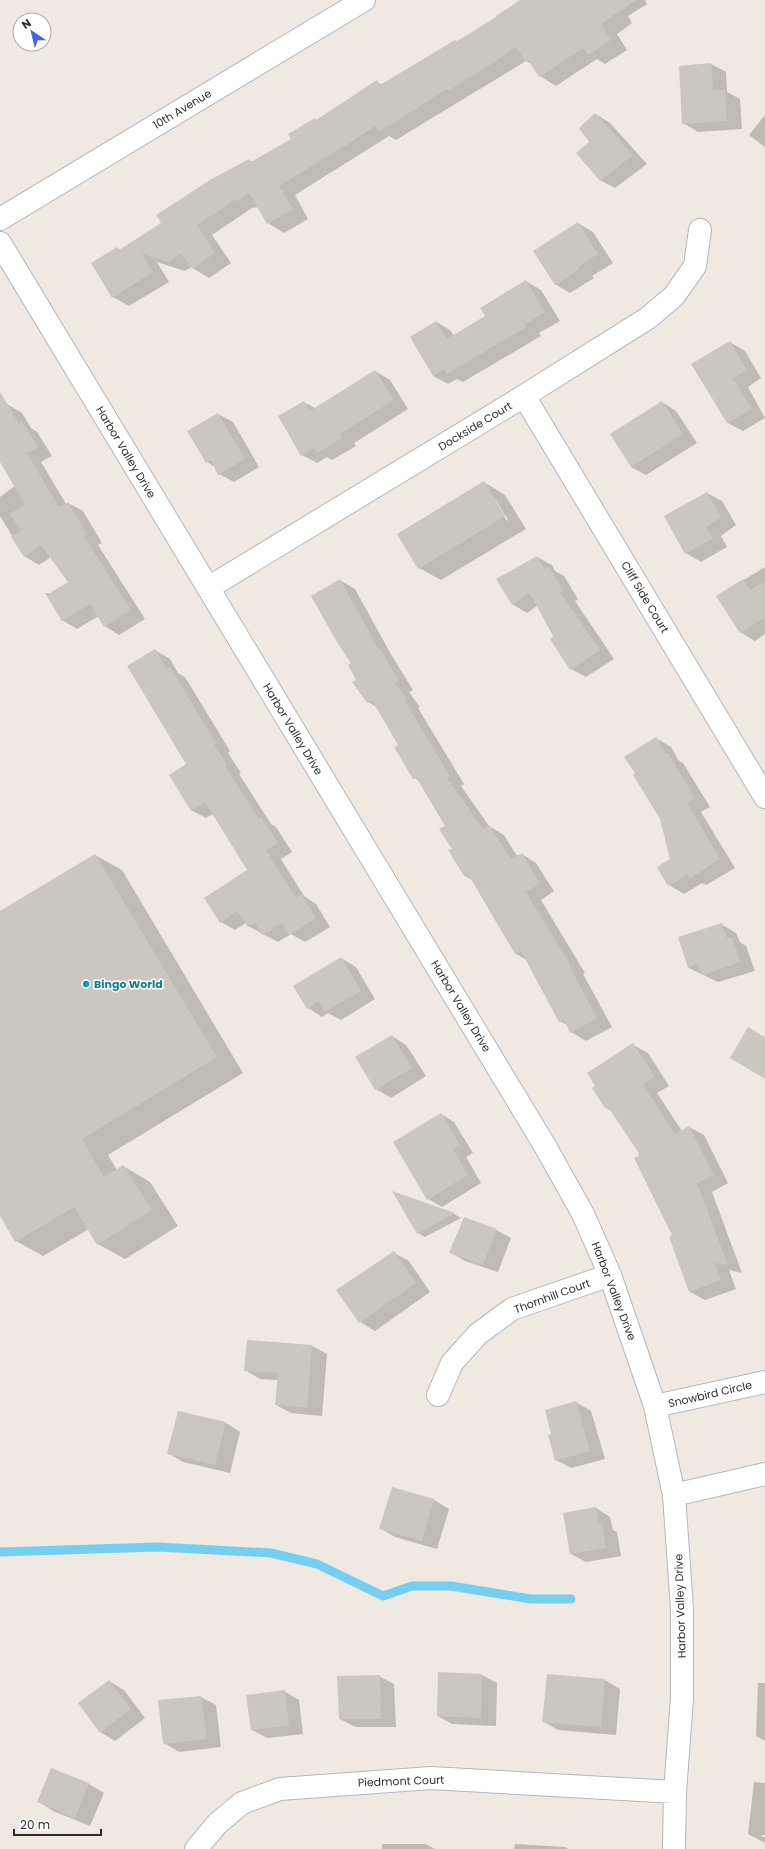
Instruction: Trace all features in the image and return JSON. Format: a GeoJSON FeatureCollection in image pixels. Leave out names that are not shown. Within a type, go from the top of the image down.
{"type":"FeatureCollection","features":[{"type":"Feature","properties":{"kind":"street","name":"10th Avenue"},"geometry":{"type":"LineString","coordinates":[[0,219],[364,0]]}},
{"type":"Feature","properties":{"kind":"street","name":"Dockside Court"},"geometry":{"type":"LineString","coordinates":[[208,588],[524,396],[648,318],[674,296],[695,266],[700,230]]}},
{"type":"Feature","properties":{"kind":"street","name":"Harbor Valley Drive"},"geometry":{"type":"LineString","coordinates":[[0,243],[545,1146],[583,1214],[610,1275],[655,1406],[674,1495],[682,1609],[682,1698],[675,1792],[674,1849]]}},
{"type":"Feature","properties":{"kind":"street","name":"Cliff Side Court"},"geometry":{"type":"LineString","coordinates":[[524,396],[765,797]]}},
{"type":"Feature","properties":{"kind":"street","name":"Thornhill Court"},"geometry":{"type":"LineString","coordinates":[[438,1395],[452,1364],[478,1334],[512,1309],[610,1275]]}},
{"type":"Feature","properties":{"kind":"street","name":"Snowbird Circle"},"geometry":{"type":"LineString","coordinates":[[655,1406],[765,1382]]}},
{"type":"Feature","properties":{"kind":"street"},"geometry":{"type":"LineString","coordinates":[[674,1495],[765,1474]]}},
{"type":"Feature","properties":{"kind":"street","name":"Piedmont Court"},"geometry":{"type":"LineString","coordinates":[[196,1849],[217,1824],[242,1803],[280,1789],[431,1778],[675,1792]]}},
{"type":"Feature","properties":{"kind":"building"},"geometry":{"type":"Polygon","coordinates":[[[520,0],[636,0],[601,24],[611,40],[588,55],[583,48],[539,77],[529,61],[526,62],[516,47],[448,91],[447,89],[379,132],[375,126],[279,186],[293,209],[267,224],[249,193],[237,201],[236,199],[197,225],[215,253],[192,269],[181,253],[169,262],[142,254],[153,272],[112,298],[91,263],[117,247],[119,250],[161,223],[156,215],[210,180],[249,159],[251,162],[291,139],[288,134],[315,118],[316,120],[377,80],[380,85],[455,40],[456,42],[520,0]]]}},
{"type":"Feature","properties":{"kind":"building"},"geometry":{"type":"Polygon","coordinates":[[[711,63],[713,90],[725,90],[727,121],[682,124],[679,66],[711,63]]]}},
{"type":"Feature","properties":{"kind":"building"},"geometry":{"type":"Polygon","coordinates":[[[595,113],[633,155],[600,181],[576,153],[589,142],[579,128],[595,113]]]}},
{"type":"Feature","properties":{"kind":"building"},"geometry":{"type":"Polygon","coordinates":[[[578,222],[598,254],[578,267],[580,269],[555,285],[533,251],[578,222]]]}},
{"type":"Feature","properties":{"kind":"building"},"geometry":{"type":"Polygon","coordinates":[[[526,280],[545,312],[525,324],[526,327],[447,374],[444,369],[433,376],[410,337],[436,321],[447,339],[485,316],[480,308],[526,280]]]}},
{"type":"Feature","properties":{"kind":"building"},"geometry":{"type":"Polygon","coordinates":[[[730,341],[747,370],[733,378],[752,409],[727,423],[691,364],[730,341]]]}},
{"type":"Feature","properties":{"kind":"building"},"geometry":{"type":"Polygon","coordinates":[[[375,370],[394,400],[340,434],[342,438],[317,453],[314,448],[301,456],[278,416],[304,401],[310,411],[375,370]]]}},
{"type":"Feature","properties":{"kind":"building"},"geometry":{"type":"Polygon","coordinates":[[[0,392],[19,424],[22,422],[38,447],[27,453],[59,507],[68,502],[87,534],[84,536],[131,610],[104,627],[90,604],[62,621],[45,593],[50,593],[68,582],[41,545],[24,557],[11,537],[21,531],[10,514],[25,504],[0,462],[0,392]]]}},
{"type":"Feature","properties":{"kind":"building"},"geometry":{"type":"Polygon","coordinates":[[[662,401],[683,434],[631,467],[610,434],[662,401]]]}},
{"type":"Feature","properties":{"kind":"building"},"geometry":{"type":"Polygon","coordinates":[[[218,413],[245,459],[218,475],[211,460],[206,463],[187,431],[218,413]]]}},
{"type":"Feature","properties":{"kind":"building"},"geometry":{"type":"Polygon","coordinates":[[[484,481],[505,516],[418,569],[397,534],[484,481]]]}},
{"type":"Feature","properties":{"kind":"building"},"geometry":{"type":"Polygon","coordinates":[[[707,492],[721,517],[706,527],[713,538],[685,554],[664,516],[707,492]]]}},
{"type":"Feature","properties":{"kind":"building"},"geometry":{"type":"Polygon","coordinates":[[[537,556],[545,569],[549,566],[563,591],[560,592],[600,650],[570,670],[550,639],[554,636],[529,593],[512,605],[496,579],[537,556]]]}},
{"type":"Feature","properties":{"kind":"building"},"geometry":{"type":"Polygon","coordinates":[[[340,579],[378,648],[379,647],[399,681],[395,683],[406,698],[404,699],[450,776],[447,778],[483,829],[489,825],[511,859],[522,853],[540,883],[526,892],[570,964],[569,965],[597,1018],[570,1033],[564,1019],[559,1022],[521,951],[515,954],[468,874],[464,876],[448,850],[452,849],[439,829],[445,826],[416,777],[413,779],[394,747],[398,745],[372,700],[367,703],[352,682],[356,680],[348,665],[351,663],[338,644],[311,596],[340,579]]]}},
{"type":"Feature","properties":{"kind":"building"},"geometry":{"type":"Polygon","coordinates":[[[743,579],[750,590],[765,581],[765,617],[740,633],[716,596],[743,579]]]}},
{"type":"Feature","properties":{"kind":"building"},"geometry":{"type":"Polygon","coordinates":[[[155,649],[167,669],[170,667],[216,743],[214,744],[227,765],[225,766],[259,819],[261,817],[278,843],[266,850],[296,898],[302,894],[316,918],[289,935],[282,923],[262,935],[255,923],[248,927],[237,911],[220,923],[204,898],[247,870],[205,802],[191,811],[169,775],[186,764],[127,666],[155,649]]]}},
{"type":"Feature","properties":{"kind":"building"},"geometry":{"type":"Polygon","coordinates":[[[656,737],[666,754],[668,753],[695,798],[687,803],[720,859],[690,878],[688,874],[668,886],[657,867],[670,859],[660,819],[633,775],[635,773],[624,757],[656,737]]]}},
{"type":"Feature","properties":{"kind":"building","name":"Bingo World"},"geometry":{"type":"Polygon","coordinates":[[[95,854],[217,1057],[82,1139],[104,1177],[123,1165],[152,1210],[97,1245],[74,1207],[15,1242],[0,1216],[0,911],[95,854]]]}},
{"type":"Feature","properties":{"kind":"building"},"geometry":{"type":"Polygon","coordinates":[[[722,923],[727,938],[732,937],[740,962],[703,975],[696,964],[688,968],[678,937],[722,923]]]}},
{"type":"Feature","properties":{"kind":"building"},"geometry":{"type":"Polygon","coordinates":[[[341,957],[361,991],[325,1012],[318,1001],[307,1009],[293,986],[341,957]]]}},
{"type":"Feature","properties":{"kind":"building"},"geometry":{"type":"Polygon","coordinates":[[[748,1027],[765,1037],[765,1079],[730,1058],[748,1027]]]}},
{"type":"Feature","properties":{"kind":"building"},"geometry":{"type":"Polygon","coordinates":[[[392,1035],[412,1068],[375,1090],[355,1057],[392,1035]]]}},
{"type":"Feature","properties":{"kind":"building"},"geometry":{"type":"Polygon","coordinates":[[[633,1043],[655,1077],[643,1084],[675,1134],[689,1126],[714,1175],[697,1183],[728,1265],[715,1263],[721,1280],[689,1292],[669,1237],[672,1235],[634,1158],[639,1156],[639,1153],[608,1107],[605,1108],[592,1088],[595,1086],[587,1073],[633,1043]]]}},
{"type":"Feature","properties":{"kind":"building"},"geometry":{"type":"Polygon","coordinates":[[[441,1113],[460,1145],[453,1149],[468,1175],[427,1200],[393,1142],[441,1113]]]}},
{"type":"Feature","properties":{"kind":"building"},"geometry":{"type":"Polygon","coordinates":[[[392,1191],[455,1213],[417,1234],[392,1191]]]}},
{"type":"Feature","properties":{"kind":"building"},"geometry":{"type":"Polygon","coordinates":[[[464,1217],[497,1229],[483,1265],[449,1253],[464,1217]]]}},
{"type":"Feature","properties":{"kind":"building"},"geometry":{"type":"Polygon","coordinates":[[[394,1251],[416,1283],[359,1323],[336,1290],[394,1251]]]}},
{"type":"Feature","properties":{"kind":"building"},"geometry":{"type":"Polygon","coordinates":[[[247,1340],[312,1345],[307,1408],[275,1405],[278,1373],[244,1371],[247,1340]]]}},
{"type":"Feature","properties":{"kind":"building"},"geometry":{"type":"Polygon","coordinates":[[[576,1401],[590,1451],[555,1461],[548,1435],[551,1434],[545,1410],[576,1401]]]}},
{"type":"Feature","properties":{"kind":"building"},"geometry":{"type":"Polygon","coordinates":[[[178,1411],[226,1422],[215,1465],[167,1454],[178,1411]]]}},
{"type":"Feature","properties":{"kind":"building"},"geometry":{"type":"Polygon","coordinates":[[[392,1487],[434,1499],[422,1541],[379,1529],[392,1487]]]}},
{"type":"Feature","properties":{"kind":"building"},"geometry":{"type":"Polygon","coordinates":[[[596,1507],[599,1524],[602,1522],[606,1548],[570,1554],[563,1513],[596,1507]]]}},
{"type":"Feature","properties":{"kind":"building"},"geometry":{"type":"Polygon","coordinates":[[[438,1672],[482,1674],[481,1718],[437,1716],[438,1672]]]}},
{"type":"Feature","properties":{"kind":"building"},"geometry":{"type":"Polygon","coordinates":[[[547,1674],[605,1679],[601,1727],[542,1722],[547,1674]]]}},
{"type":"Feature","properties":{"kind":"building"},"geometry":{"type":"Polygon","coordinates":[[[380,1675],[381,1719],[339,1719],[337,1676],[380,1675]]]}},
{"type":"Feature","properties":{"kind":"building"},"geometry":{"type":"Polygon","coordinates":[[[109,1680],[131,1709],[100,1733],[78,1703],[109,1680]]]}},
{"type":"Feature","properties":{"kind":"building"},"geometry":{"type":"Polygon","coordinates":[[[285,1690],[289,1726],[251,1730],[246,1695],[285,1690]]]}},
{"type":"Feature","properties":{"kind":"building"},"geometry":{"type":"Polygon","coordinates":[[[201,1696],[207,1739],[163,1744],[158,1700],[201,1696]]]}},
{"type":"Feature","properties":{"kind":"building"},"geometry":{"type":"Polygon","coordinates":[[[51,1768],[89,1783],[75,1818],[37,1802],[51,1768]]]}},
{"type":"Feature","properties":{"kind":"waterway"},"geometry":{"type":"LineString","coordinates":[[0,1552],[158,1547],[271,1553],[317,1564],[383,1596],[412,1586],[451,1586],[531,1599],[571,1599]]}},
{"type":"Feature","properties":{"kind":"place","name":"Bingo World"},"geometry":{"type":"Point","coordinates":[86,984]}}]}
